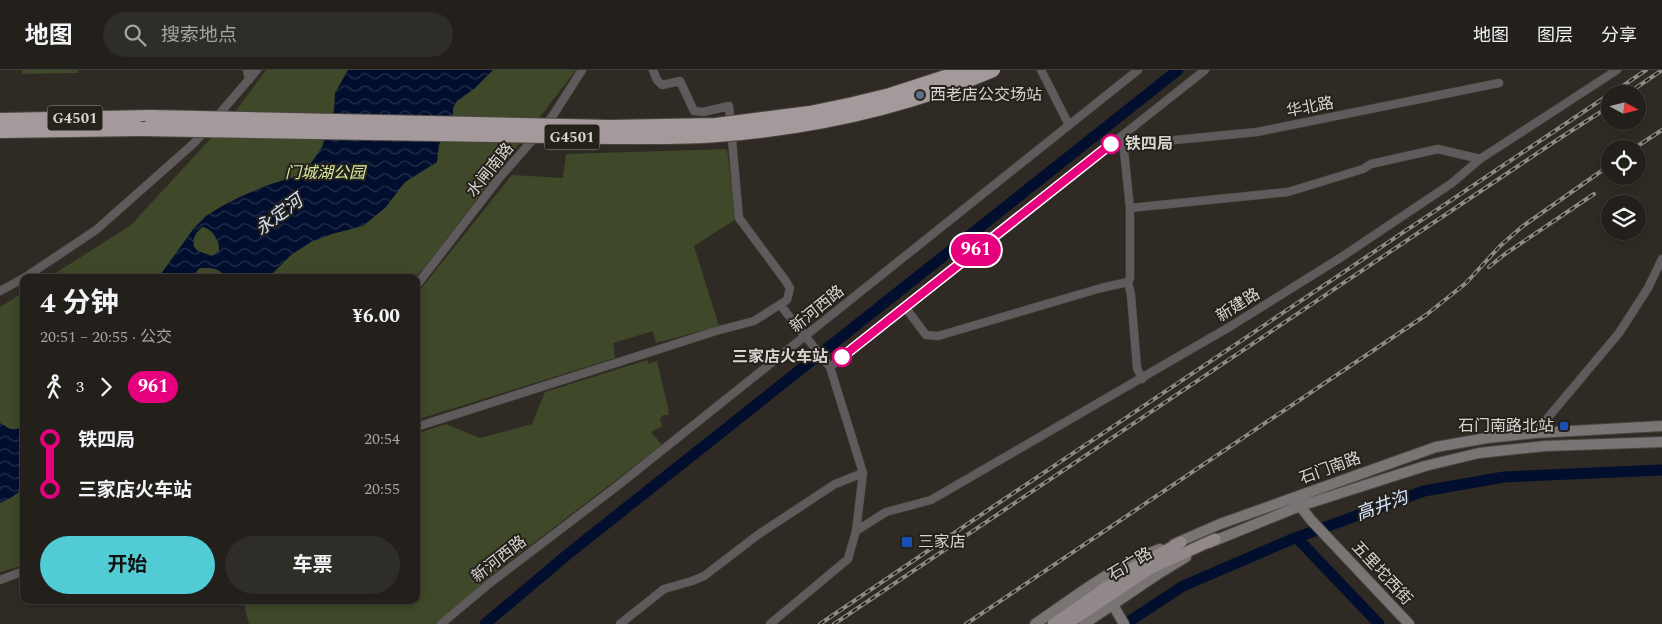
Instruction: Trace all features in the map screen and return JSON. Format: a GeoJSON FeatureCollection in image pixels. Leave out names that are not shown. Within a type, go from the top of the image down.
{"type":"FeatureCollection","features":[{"type":"Feature","properties":{"kind":"highway","name":"G4501"},"geometry":{"type":"LineString","coordinates":[[0,120],[150,117],[610,127],[716,125],[810,113],[853,104],[890,95],[967,70]]}},
{"type":"Feature","properties":{"kind":"highway","name":"G4501"},"geometry":{"type":"LineString","coordinates":[[0,131],[141,129],[610,137],[717,135],[773,129],[855,114],[936,92],[993,70]]}},
{"type":"Feature","properties":{"kind":"main road","name":"石门南路"},"geometry":{"type":"LineString","coordinates":[[1084,624],[1158,574],[1215,540],[1298,501],[1436,447],[1487,438],[1535,433],[1662,426]]}},
{"type":"Feature","properties":{"kind":"main road","name":"石门南路"},"geometry":{"type":"LineString","coordinates":[[1034,624],[1098,580],[1142,556],[1181,542],[1220,524],[1298,501],[1425,466],[1479,454],[1545,446],[1662,442]]}},
{"type":"Feature","properties":{"kind":"main road","name":"五里坨西街"},"geometry":{"type":"LineString","coordinates":[[1298,501],[1311,520],[1409,624]]}},
{"type":"Feature","properties":{"kind":"main road","name":"石广路"},"geometry":{"type":"LineString","coordinates":[[1067,624],[1151,568],[1215,540]]}},
{"type":"Feature","properties":{"kind":"main road","name":"石广路"},"geometry":{"type":"LineString","coordinates":[[1053,624],[1137,566],[1181,542]]}},
{"type":"Feature","properties":{"kind":"main road"},"geometry":{"type":"LineString","coordinates":[[1113,604],[1121,619]]}},
{"type":"Feature","properties":{"kind":"street"},"geometry":{"type":"LineString","coordinates":[[247,70],[249,80]]}},
{"type":"Feature","properties":{"kind":"street"},"geometry":{"type":"LineString","coordinates":[[30,274],[96,230],[142,191],[193,144],[257,70]]}},
{"type":"Feature","properties":{"kind":"street","name":"水闸南路"},"geometry":{"type":"LineString","coordinates":[[420,281],[500,177],[552,117],[582,70]]}},
{"type":"Feature","properties":{"kind":"street"},"geometry":{"type":"LineString","coordinates":[[420,426],[716,331],[754,321],[781,306],[787,300],[790,288],[739,218],[729,106],[703,112],[694,111],[680,81],[662,85],[657,80],[653,70]]}},
{"type":"Feature","properties":{"kind":"street"},"geometry":{"type":"LineString","coordinates":[[1041,70],[1069,125]]}},
{"type":"Feature","properties":{"kind":"street","name":"新河西路"},"geometry":{"type":"LineString","coordinates":[[441,624],[490,583],[616,488],[1138,70]]}},
{"type":"Feature","properties":{"kind":"street"},"geometry":{"type":"LineString","coordinates":[[830,366],[1205,70]]}},
{"type":"Feature","properties":{"kind":"street","name":"新建路"},"geometry":{"type":"LineString","coordinates":[[856,532],[886,512],[931,500],[1231,326],[1340,258],[1452,183],[1480,159],[1615,70]]}},
{"type":"Feature","properties":{"kind":"street","name":"华北路"},"geometry":{"type":"LineString","coordinates":[[1124,145],[1257,132],[1499,83]]}},
{"type":"Feature","properties":{"kind":"street"},"geometry":{"type":"LineString","coordinates":[[1122,136],[1130,208],[1130,278],[1128,282],[1131,295],[1137,368],[1142,379]]}},
{"type":"Feature","properties":{"kind":"street"},"geometry":{"type":"LineString","coordinates":[[1130,208],[1288,192],[1363,169],[1371,164],[1438,149],[1480,159]]}},
{"type":"Feature","properties":{"kind":"street"},"geometry":{"type":"LineString","coordinates":[[1535,433],[1619,333],[1648,288],[1662,259]]}},
{"type":"Feature","properties":{"kind":"street"},"geometry":{"type":"LineString","coordinates":[[0,291],[20,280]]}},
{"type":"Feature","properties":{"kind":"street"},"geometry":{"type":"LineString","coordinates":[[905,307],[926,335],[938,336],[1101,288],[1128,282]]}},
{"type":"Feature","properties":{"kind":"street"},"geometry":{"type":"LineString","coordinates":[[770,624],[848,559],[856,532],[863,473],[830,366],[781,306]]}},
{"type":"Feature","properties":{"kind":"street"},"geometry":{"type":"LineString","coordinates":[[620,624],[664,589],[704,576],[758,534],[835,484],[863,473]]}},
{"type":"Feature","properties":{"kind":"street"},"geometry":{"type":"LineString","coordinates":[[0,580],[20,572]]}},
{"type":"Feature","properties":{"kind":"green space"},"geometry":{"type":"Polygon","coordinates":[[[22,70],[78,70],[78,73],[22,74],[22,70]]]}},
{"type":"Feature","properties":{"kind":"green space","name":"门城湖公园"},"geometry":{"type":"Polygon","coordinates":[[[266,70],[576,70],[418,274],[54,274],[131,225],[235,112],[266,70]]]}},
{"type":"Feature","properties":{"kind":"green space"},"geometry":{"type":"Polygon","coordinates":[[[727,149],[736,219],[694,246],[719,326],[656,343],[653,331],[613,343],[615,358],[420,419],[420,290],[512,175],[563,178],[566,154],[727,149]]]}},
{"type":"Feature","properties":{"kind":"green space"},"geometry":{"type":"Polygon","coordinates":[[[20,294],[20,566],[0,572],[0,307],[20,294]]]}},
{"type":"Feature","properties":{"kind":"green space"},"geometry":{"type":"Polygon","coordinates":[[[647,360],[649,364],[657,361],[669,415],[663,415],[660,419],[662,426],[651,432],[662,445],[497,571],[436,624],[249,624],[244,604],[420,604],[420,433],[446,424],[480,438],[532,424],[545,392],[647,360]]]}},
{"type":"Feature","properties":{"kind":"water","name":"永定河"},"geometry":{"type":"Polygon","coordinates":[[[348,70],[493,70],[475,88],[457,101],[453,108],[453,116],[439,145],[437,162],[405,182],[386,207],[363,226],[311,242],[291,255],[272,274],[222,274],[211,268],[200,268],[194,274],[161,274],[194,228],[206,216],[242,196],[265,186],[297,176],[312,162],[322,147],[334,110],[335,93],[348,70]],[[203,227],[197,233],[194,238],[194,247],[198,251],[212,256],[219,251],[215,236],[210,230],[203,227]]]}},
{"type":"Feature","properties":{"kind":"water"},"geometry":{"type":"Polygon","coordinates":[[[0,423],[10,429],[20,428],[20,491],[0,503],[0,423]]]}},
{"type":"Feature","properties":{"kind":"waterway"},"geometry":{"type":"LineString","coordinates":[[485,624],[568,554],[1178,70]]}},
{"type":"Feature","properties":{"kind":"waterway","name":"高井沟"},"geometry":{"type":"LineString","coordinates":[[1125,624],[1183,586],[1290,540],[1424,491],[1504,477],[1662,470]]}},
{"type":"Feature","properties":{"kind":"waterway"},"geometry":{"type":"LineString","coordinates":[[1297,538],[1379,624]]}},
{"type":"Feature","properties":{"kind":"railway"},"geometry":{"type":"LineString","coordinates":[[1624,85],[1646,70]]}},
{"type":"Feature","properties":{"kind":"railway"},"geometry":{"type":"LineString","coordinates":[[1640,85],[1662,70]]}},
{"type":"Feature","properties":{"kind":"railway"},"geometry":{"type":"LineString","coordinates":[[820,624],[1601,100]]}},
{"type":"Feature","properties":{"kind":"railway"},"geometry":{"type":"LineString","coordinates":[[834,624],[1601,112]]}},
{"type":"Feature","properties":{"kind":"railway"},"geometry":{"type":"LineString","coordinates":[[1646,140],[1662,130]]}},
{"type":"Feature","properties":{"kind":"railway"},"geometry":{"type":"LineString","coordinates":[[966,624],[1426,315],[1466,283],[1500,246],[1523,226],[1601,171]]}},
{"type":"Feature","properties":{"kind":"railway"},"geometry":{"type":"LineString","coordinates":[[1489,267],[1505,254],[1594,194]]}},
{"type":"Feature","properties":{"kind":"bus line","name":"961"},"geometry":{"type":"LineString","coordinates":[[842,357],[1111,144]]}},
{"type":"Feature","properties":{"kind":"place","name":"西老店公交场站"},"geometry":{"type":"Point","coordinates":[920,95]}},
{"type":"Feature","properties":{"kind":"place","name":"铁四局"},"geometry":{"type":"Point","coordinates":[1111,144]}},
{"type":"Feature","properties":{"kind":"place","name":"三家店火车站"},"geometry":{"type":"Point","coordinates":[842,357]}},
{"type":"Feature","properties":{"kind":"place","name":"石门南路北站"},"geometry":{"type":"Point","coordinates":[1564,426]}},
{"type":"Feature","properties":{"kind":"place","name":"三家店"},"geometry":{"type":"Point","coordinates":[907,542]}}]}
